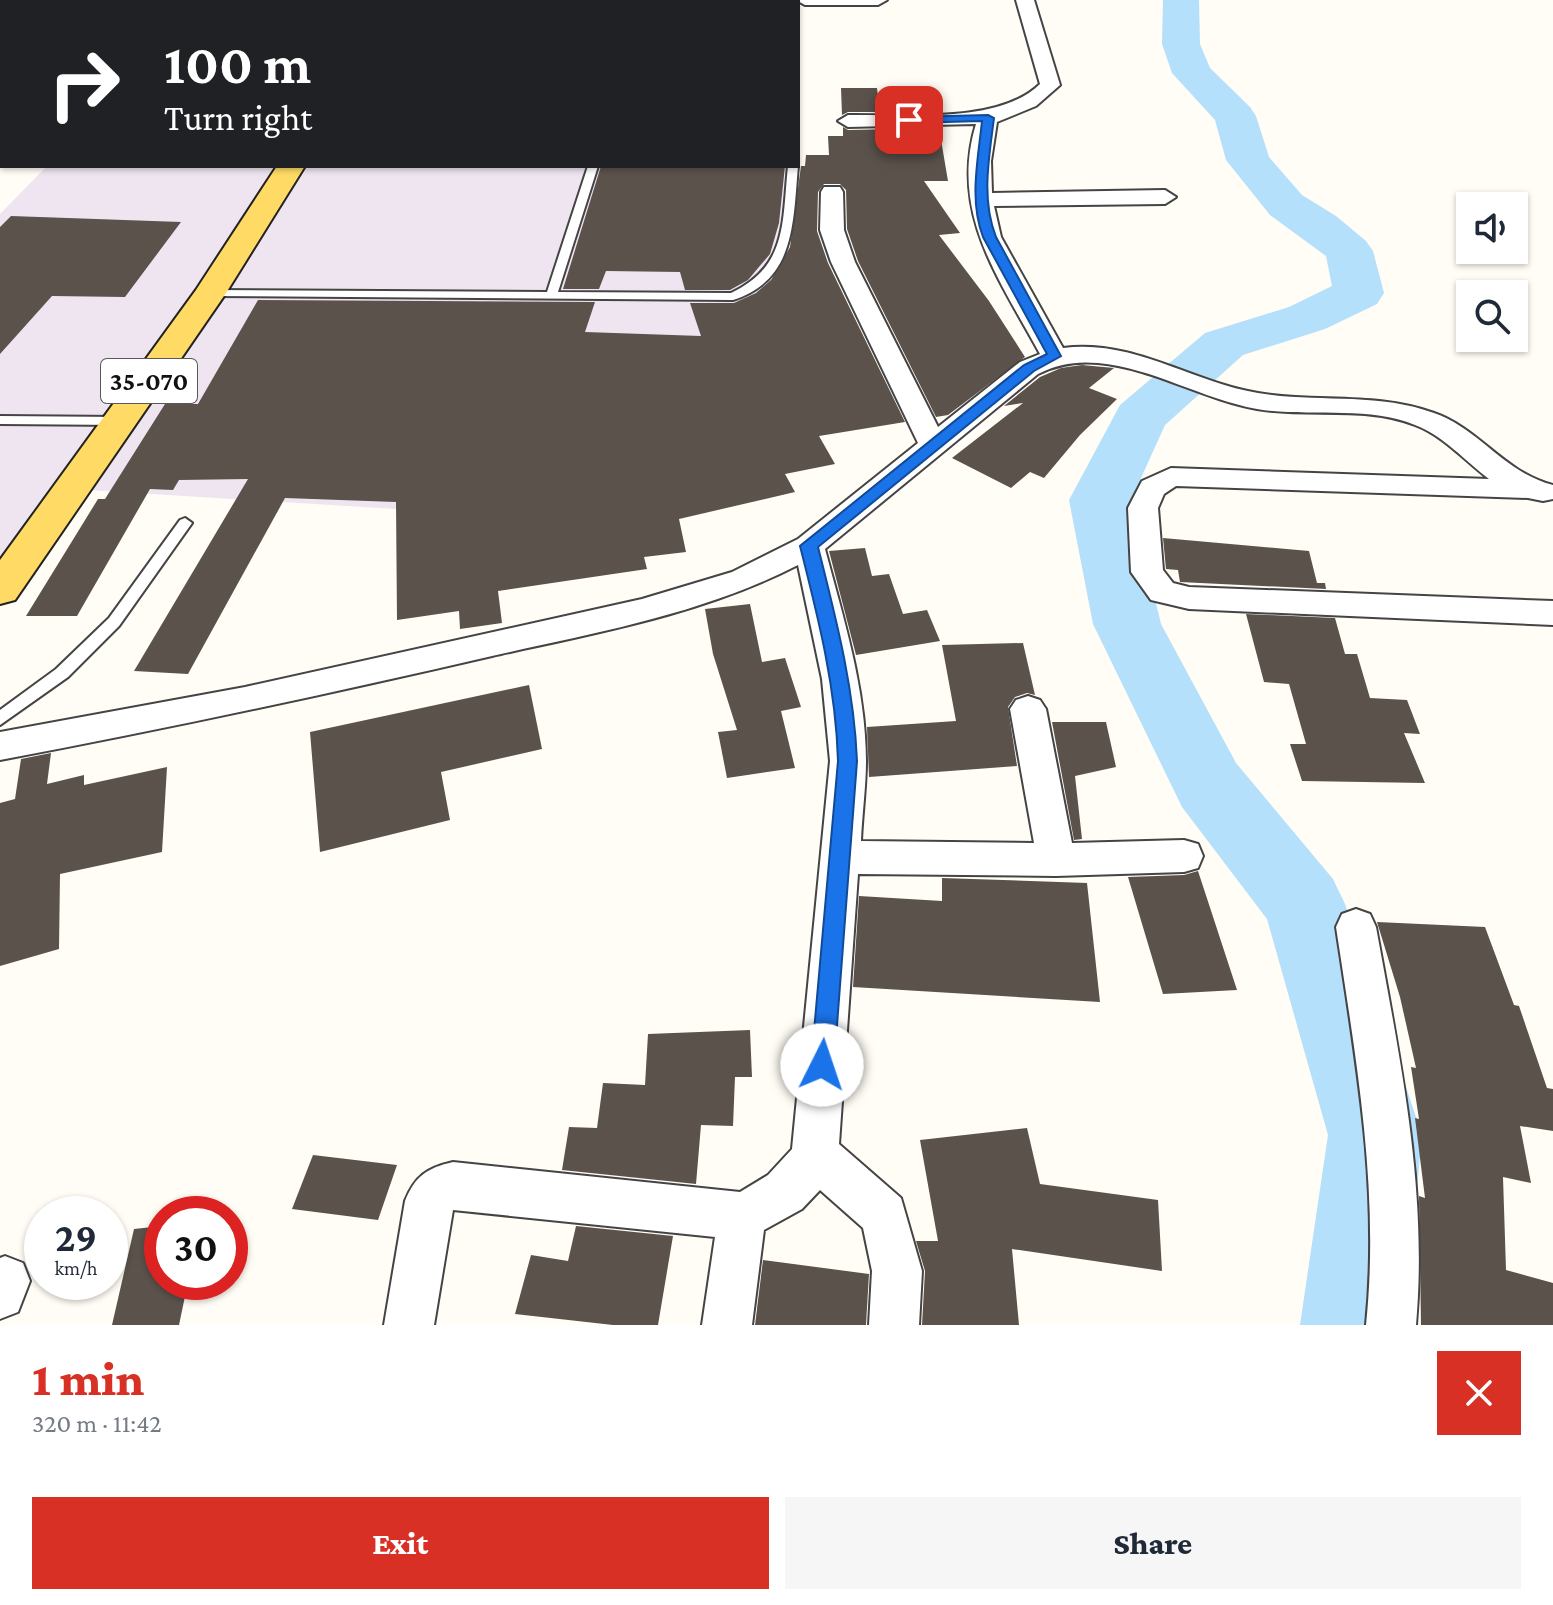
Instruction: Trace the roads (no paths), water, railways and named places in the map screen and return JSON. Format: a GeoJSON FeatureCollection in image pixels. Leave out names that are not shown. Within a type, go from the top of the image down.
{"type":"FeatureCollection","features":[{"type":"Feature","properties":{"kind":"main road","name":"35-070"},"geometry":{"type":"LineString","coordinates":[[0,590],[210,293],[290,168]]}},
{"type":"Feature","properties":{"kind":"street"},"geometry":{"type":"LineString","coordinates":[[805,0],[878,0]]}},
{"type":"Feature","properties":{"kind":"street"},"geometry":{"type":"LineString","coordinates":[[848,121],[988,118],[1038,99],[1050,85],[1025,0]]}},
{"type":"Feature","properties":{"kind":"street"},"geometry":{"type":"LineString","coordinates":[[988,118],[981,190],[982,217],[989,237],[1054,356]]}},
{"type":"Feature","properties":{"kind":"street"},"geometry":{"type":"LineString","coordinates":[[981,190],[1100,179]]}},
{"type":"Feature","properties":{"kind":"street"},"geometry":{"type":"LineString","coordinates":[[981,190],[1165,197]]}},
{"type":"Feature","properties":{"kind":"street"},"geometry":{"type":"LineString","coordinates":[[832,192],[832,230],[843,262],[933,445]]}},
{"type":"Feature","properties":{"kind":"street"},"geometry":{"type":"LineString","coordinates":[[0,746],[245,700],[643,610],[743,580],[809,546],[1029,368],[1054,356],[1103,355],[1133,361],[1254,400],[1381,410],[1426,419],[1542,493]]}},
{"type":"Feature","properties":{"kind":"street"},"geometry":{"type":"LineString","coordinates":[[1542,493],[1171,477],[1152,488],[1143,508],[1147,572],[1162,592],[1189,598],[1553,613]]}},
{"type":"Feature","properties":{"kind":"street"},"geometry":{"type":"LineString","coordinates":[[409,1325],[429,1201],[439,1189],[453,1186],[742,1216],[783,1196],[805,1175],[815,1154],[848,761],[838,664],[809,546]]}},
{"type":"Feature","properties":{"kind":"street"},"geometry":{"type":"LineString","coordinates":[[1028,709],[1056,860]]}},
{"type":"Feature","properties":{"kind":"street"},"geometry":{"type":"LineString","coordinates":[[838,857],[1056,860],[1184,856]]}},
{"type":"Feature","properties":{"kind":"street"},"geometry":{"type":"LineString","coordinates":[[1356,927],[1396,1174],[1395,1300],[1391,1325]]}},
{"type":"Feature","properties":{"kind":"street"},"geometry":{"type":"LineString","coordinates":[[815,1154],[884,1215],[897,1271],[894,1325]]}},
{"type":"Feature","properties":{"kind":"street"},"geometry":{"type":"LineString","coordinates":[[727,1325],[742,1216]]}},
{"type":"Feature","properties":{"kind":"lane"},"geometry":{"type":"LineString","coordinates":[[551,297],[592,168]]}},
{"type":"Feature","properties":{"kind":"lane"},"geometry":{"type":"LineString","coordinates":[[210,293],[733,297],[749,292],[772,274],[782,254],[793,168]]}},
{"type":"Feature","properties":{"kind":"lane"},"geometry":{"type":"LineString","coordinates":[[0,420],[121,421]]}},
{"type":"Feature","properties":{"kind":"lane"},"geometry":{"type":"LineString","coordinates":[[0,719],[62,673],[114,622],[185,523]]}},
{"type":"Feature","properties":{"kind":"waterway"},"geometry":{"type":"LineString","coordinates":[[1181,0],[1181,44],[1192,73],[1235,116],[1248,160],[1286,205],[1319,226],[1349,251],[1359,293],[1307,318],[1224,344],[1140,417],[1100,500],[1127,624],[1209,785],[1304,904],[1375,1135],[1352,1325]]}}]}
